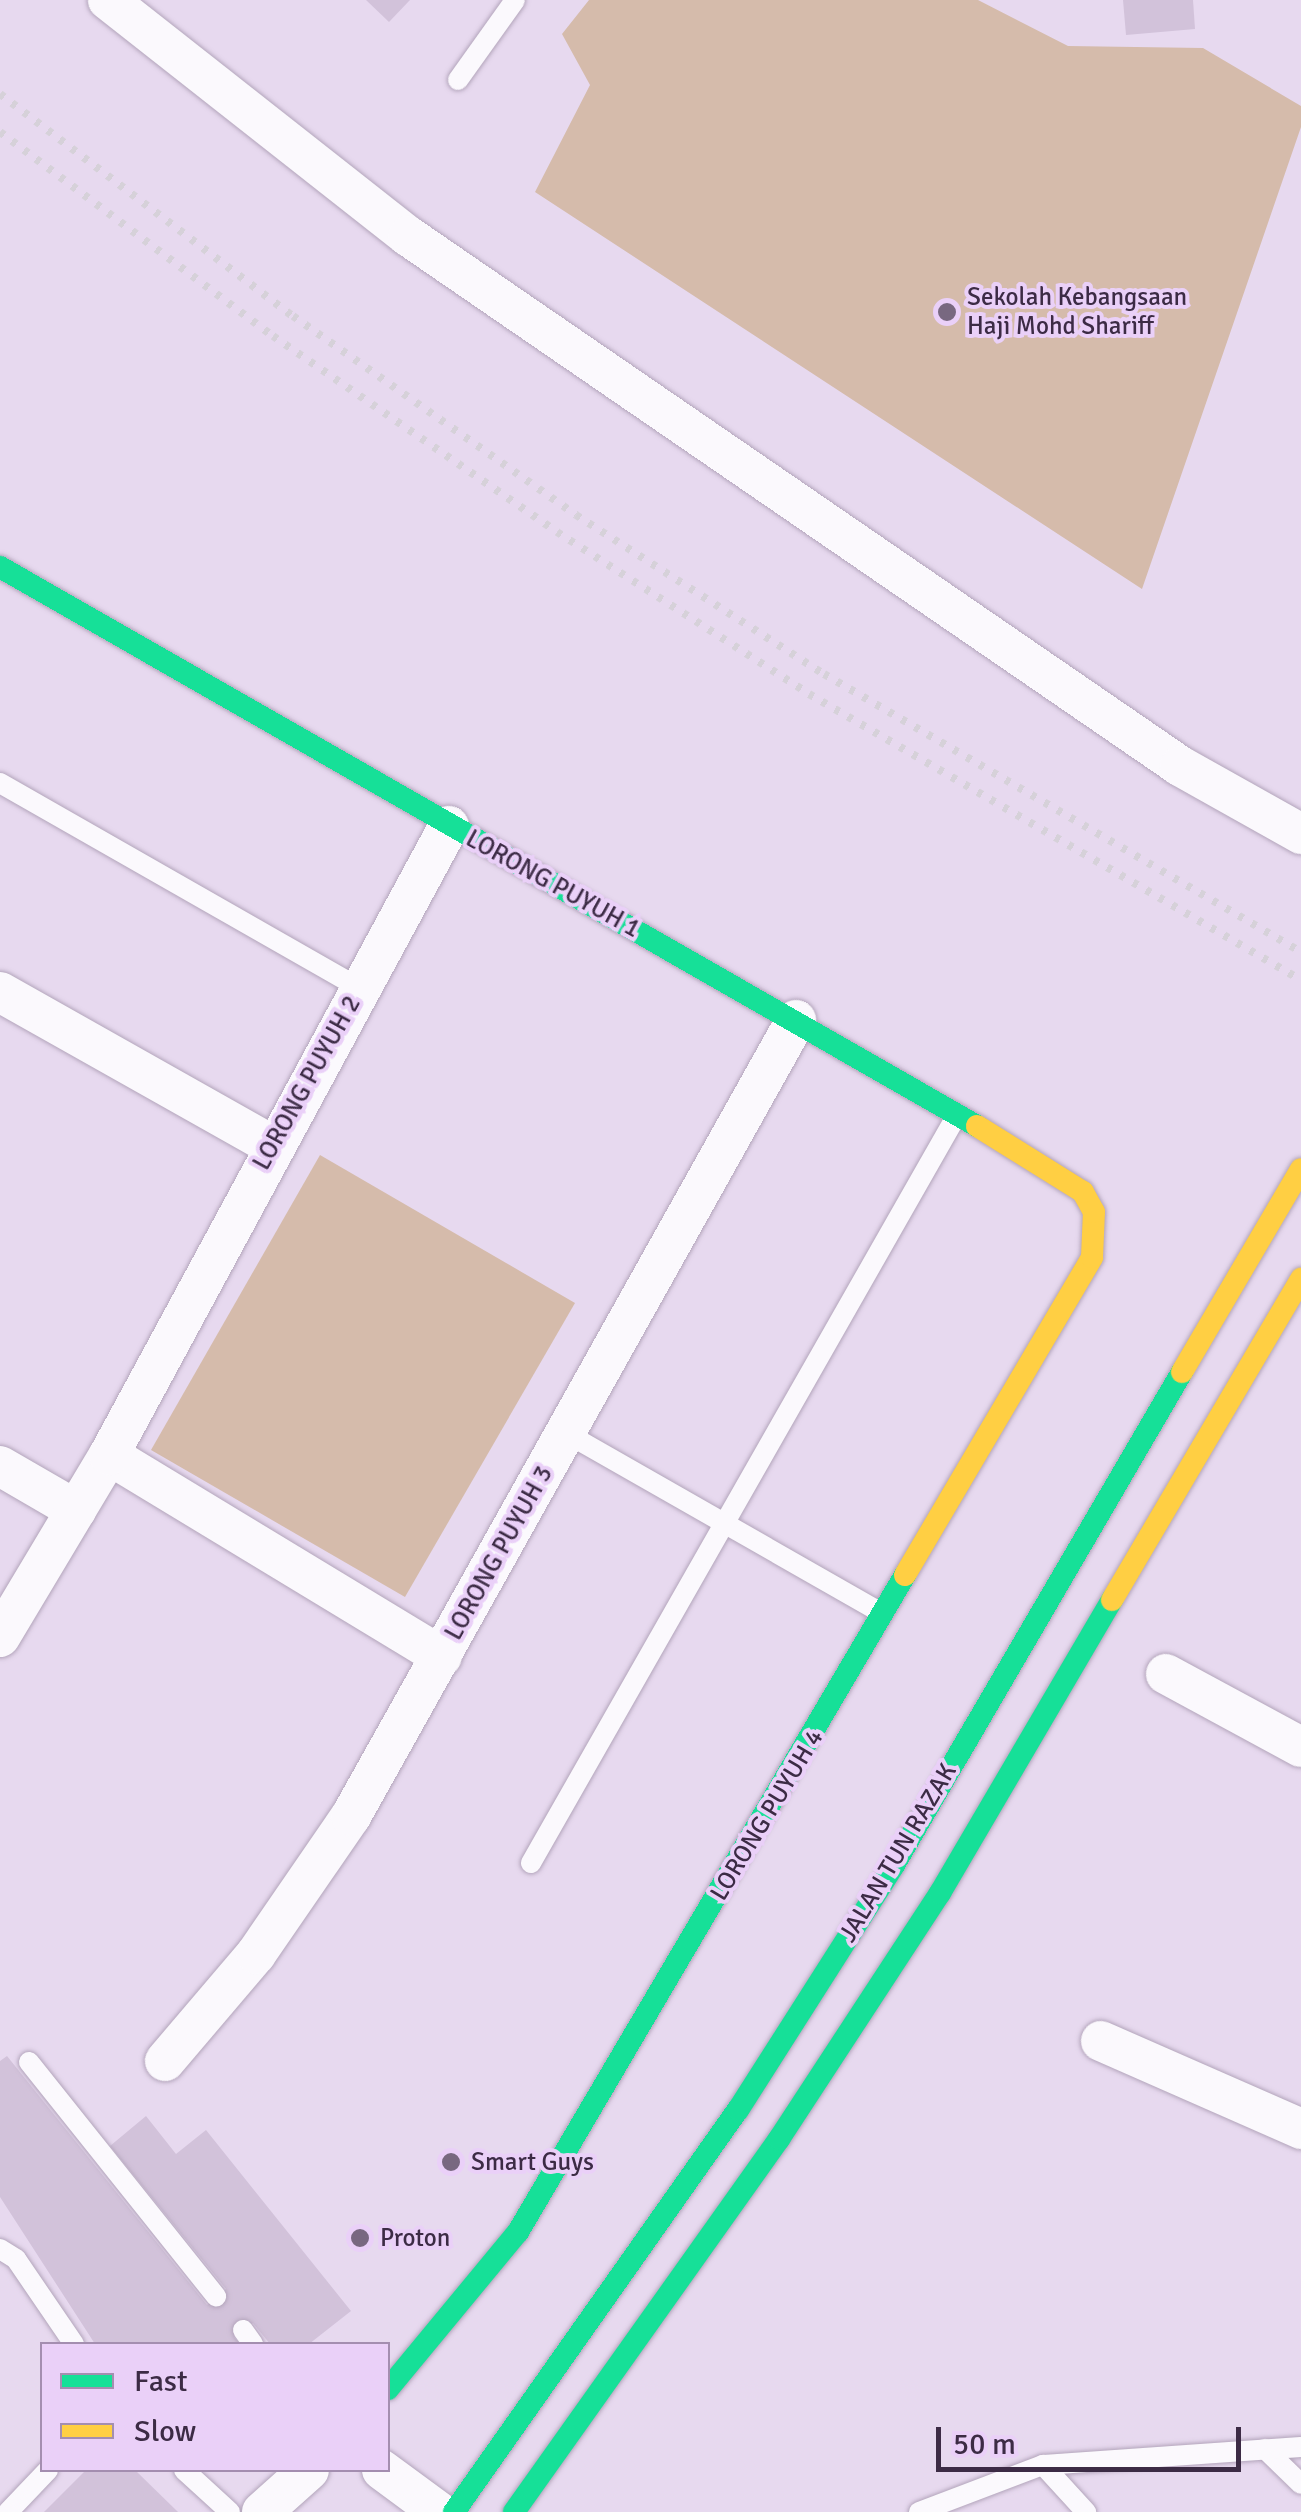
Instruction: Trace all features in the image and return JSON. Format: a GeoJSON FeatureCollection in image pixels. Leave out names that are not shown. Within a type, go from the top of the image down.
{"type":"FeatureCollection","features":[{"type":"Feature","properties":{"kind":"main road","name":"LORONG PUYUH 1"},"geometry":{"type":"LineString","coordinates":[[0,567],[958,1114],[1083,1192],[1094,1212]]}},
{"type":"Feature","properties":{"kind":"main road","name":"JALAN TUN RAZAK"},"geometry":{"type":"LineString","coordinates":[[454,2512],[738,2110],[862,1914],[1301,1169]]}},
{"type":"Feature","properties":{"kind":"main road","name":"LORONG PUYUH 4"},"geometry":{"type":"LineString","coordinates":[[390,2387],[518,2232],[886,1615],[1092,1257],[1094,1212]]}},
{"type":"Feature","properties":{"kind":"main road"},"geometry":{"type":"LineString","coordinates":[[514,2512],[778,2139],[940,1892],[1301,1279]]}},
{"type":"Feature","properties":{"kind":"street"},"geometry":{"type":"LineString","coordinates":[[108,0],[408,236],[1180,766],[1301,834]]}},
{"type":"Feature","properties":{"kind":"street","name":"LORONG PUYUH 2"},"geometry":{"type":"LineString","coordinates":[[0,1637],[108,1455],[272,1145],[449,826]]}},
{"type":"Feature","properties":{"kind":"street"},"geometry":{"type":"LineString","coordinates":[[0,992],[272,1145]]}},
{"type":"Feature","properties":{"kind":"street","name":"LORONG PUYUH 3"},"geometry":{"type":"LineString","coordinates":[[165,2062],[304,1891],[442,1656],[796,1020]]}},
{"type":"Feature","properties":{"kind":"street"},"geometry":{"type":"LineString","coordinates":[[108,1455],[442,1656]]}},
{"type":"Feature","properties":{"kind":"street"},"geometry":{"type":"LineString","coordinates":[[0,1466],[76,1510]]}},
{"type":"Feature","properties":{"kind":"street"},"geometry":{"type":"LineString","coordinates":[[1166,1674],[1301,1747]]}},
{"type":"Feature","properties":{"kind":"street"},"geometry":{"type":"LineString","coordinates":[[1101,2041],[1301,2129]]}},
{"type":"Feature","properties":{"kind":"street"},"geometry":{"type":"LineString","coordinates":[[262,2512],[306,2472]]}},
{"type":"Feature","properties":{"kind":"street"},"geometry":{"type":"LineString","coordinates":[[385,2472],[439,2512]]}},
{"type":"Feature","properties":{"kind":"lane"},"geometry":{"type":"LineString","coordinates":[[458,80],[515,0]]}},
{"type":"Feature","properties":{"kind":"lane"},"geometry":{"type":"LineString","coordinates":[[0,783],[360,988]]}},
{"type":"Feature","properties":{"kind":"lane"},"geometry":{"type":"LineString","coordinates":[[531,1863],[958,1114]]}},
{"type":"Feature","properties":{"kind":"lane"},"geometry":{"type":"LineString","coordinates":[[566,1433],[886,1615]]}},
{"type":"Feature","properties":{"kind":"lane"},"geometry":{"type":"LineString","coordinates":[[30,2062],[216,2296]]}},
{"type":"Feature","properties":{"kind":"lane"},"geometry":{"type":"LineString","coordinates":[[0,2249],[16,2259],[73,2342]]}},
{"type":"Feature","properties":{"kind":"lane"},"geometry":{"type":"LineString","coordinates":[[920,2512],[1043,2465],[1301,2447]]}},
{"type":"Feature","properties":{"kind":"lane"},"geometry":{"type":"LineString","coordinates":[[1266,2449],[1301,2484]]}},
{"type":"Feature","properties":{"kind":"lane"},"geometry":{"type":"LineString","coordinates":[[1043,2465],[1086,2512]]}},
{"type":"Feature","properties":{"kind":"lane"},"geometry":{"type":"LineString","coordinates":[[8,2512],[46,2472]]}},
{"type":"Feature","properties":{"kind":"lane"},"geometry":{"type":"LineString","coordinates":[[186,2472],[230,2512]]}},
{"type":"Feature","properties":{"kind":"shaded area","name":"Sekolah Kebangsaan Haji Mohd Shariff"},"geometry":{"type":"Polygon","coordinates":[[[589,0],[978,0],[1068,46],[1203,48],[1301,106],[1301,127],[1142,589],[535,192],[590,85],[562,34],[589,0]]]}},
{"type":"Feature","properties":{"kind":"shaded area"},"geometry":{"type":"Polygon","coordinates":[[[320,1155],[575,1303],[405,1597],[151,1450],[320,1155]]]}},
{"type":"Feature","properties":{"kind":"building"},"geometry":{"type":"Polygon","coordinates":[[[366,0],[410,0],[389,22],[366,0]]]}},
{"type":"Feature","properties":{"kind":"building"},"geometry":{"type":"Polygon","coordinates":[[[1123,0],[1193,0],[1195,29],[1126,35],[1123,0]]]}},
{"type":"Feature","properties":{"kind":"building"},"geometry":{"type":"Polygon","coordinates":[[[7,2056],[207,2305],[226,2289],[110,2146],[146,2116],[176,2154],[206,2130],[351,2311],[312,2342],[268,2342],[253,2323],[234,2337],[238,2342],[94,2342],[0,2197],[0,2061],[7,2056]]]}},
{"type":"Feature","properties":{"kind":"building"},"geometry":{"type":"Polygon","coordinates":[[[84,2472],[137,2472],[178,2512],[44,2512],[84,2472]]]}},
{"type":"Feature","properties":{"kind":"railway"},"geometry":{"type":"LineString","coordinates":[[0,94],[293,316],[576,515],[824,674],[1301,952]]}},
{"type":"Feature","properties":{"kind":"railway"},"geometry":{"type":"LineString","coordinates":[[0,132],[273,336],[557,532],[809,694],[1301,980]]}},
{"type":"Feature","properties":{"kind":"traffic: fast"},"geometry":{"type":"LineString","coordinates":[[0,567],[977,1126]]}},
{"type":"Feature","properties":{"kind":"traffic: fast"},"geometry":{"type":"LineString","coordinates":[[454,2512],[738,2110],[894,1865],[1182,1372]]}},
{"type":"Feature","properties":{"kind":"traffic: fast"},"geometry":{"type":"LineString","coordinates":[[390,2387],[518,2232],[905,1575]]}},
{"type":"Feature","properties":{"kind":"traffic: fast"},"geometry":{"type":"LineString","coordinates":[[514,2512],[779,2139],[940,1893],[1112,1600]]}},
{"type":"Feature","properties":{"kind":"traffic: slow"},"geometry":{"type":"LineString","coordinates":[[905,1575],[1092,1257],[1094,1212],[1083,1192],[977,1126]]}},
{"type":"Feature","properties":{"kind":"traffic: slow"},"geometry":{"type":"LineString","coordinates":[[1182,1372],[1301,1169]]}},
{"type":"Feature","properties":{"kind":"traffic: slow"},"geometry":{"type":"LineString","coordinates":[[1112,1600],[1301,1279]]}},
{"type":"Feature","properties":{"kind":"place","name":"Sekolah Kebangsaan Haji Mohd Shariff"},"geometry":{"type":"Point","coordinates":[947,312]}},
{"type":"Feature","properties":{"kind":"place","name":"Smart Guys"},"geometry":{"type":"Point","coordinates":[451,2162]}},
{"type":"Feature","properties":{"kind":"place","name":"Proton"},"geometry":{"type":"Point","coordinates":[360,2238]}}]}
